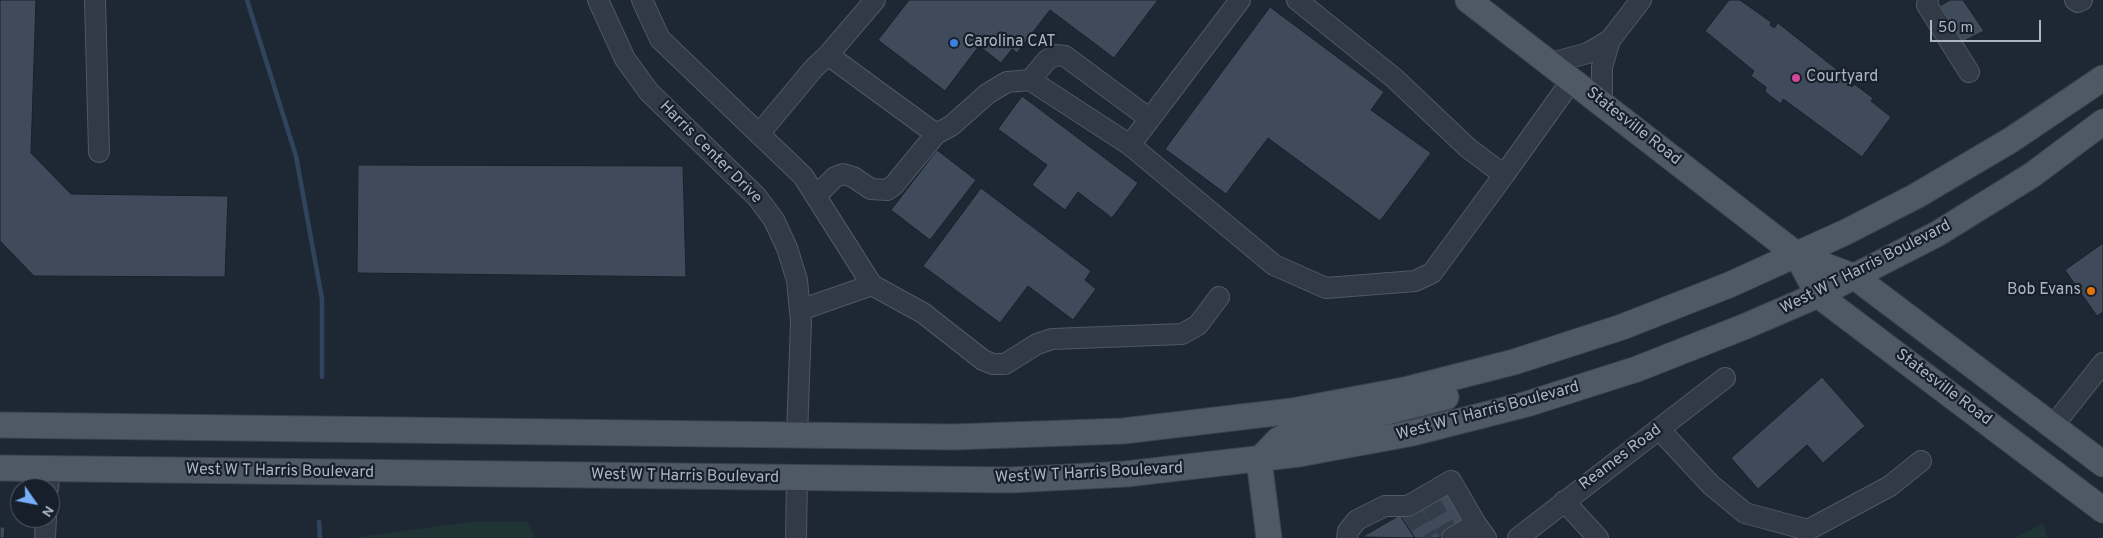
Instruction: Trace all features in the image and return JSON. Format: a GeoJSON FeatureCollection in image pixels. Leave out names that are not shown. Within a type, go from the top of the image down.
{"type":"FeatureCollection","features":[{"type":"Feature","properties":{"kind":"main road","name":"Statesville Road"},"geometry":{"type":"LineString","coordinates":[[1468,0],[1797,255],[1855,277],[2103,464]]}},
{"type":"Feature","properties":{"kind":"main road"},"geometry":{"type":"LineString","coordinates":[[0,425],[953,437],[1123,431],[1237,419],[1329,405],[1460,377],[1569,345],[1676,306],[1797,255],[1870,220],[1962,170],[2103,78]]}},
{"type":"Feature","properties":{"kind":"main road","name":"West W T Harris Boulevard"},"geometry":{"type":"LineString","coordinates":[[60,478],[963,481],[1068,478],[1259,460],[1413,433],[1527,404],[1637,369],[1818,295],[1855,277],[1984,207],[2040,169],[2103,122]]}},
{"type":"Feature","properties":{"kind":"main road","name":"Statesville Road"},"geometry":{"type":"LineString","coordinates":[[1797,255],[1818,295],[2103,510]]}},
{"type":"Feature","properties":{"kind":"main road"},"geometry":{"type":"LineString","coordinates":[[1269,538],[1259,460],[1278,440],[1295,431],[1351,421],[1446,397],[1489,381],[1569,345]]}},
{"type":"Feature","properties":{"kind":"main road","name":"West W T Harris Boulevard"},"geometry":{"type":"LineString","coordinates":[[0,468],[49,478]]}},
{"type":"Feature","properties":{"kind":"street"},"geometry":{"type":"LineString","coordinates":[[96,0],[99,152]]}},
{"type":"Feature","properties":{"kind":"street","name":"Harris Center Drive"},"geometry":{"type":"LineString","coordinates":[[598,0],[625,59],[649,92],[757,197],[774,220],[787,248],[797,280],[800,310],[797,435]]}},
{"type":"Feature","properties":{"kind":"street"},"geometry":{"type":"LineString","coordinates":[[642,0],[660,39],[803,176],[872,285],[923,313],[983,360],[993,364],[1005,364],[1037,344],[1052,339],[1182,334],[1198,325],[1219,297]]}},
{"type":"Feature","properties":{"kind":"street"},"geometry":{"type":"LineString","coordinates":[[758,134],[875,0]]}},
{"type":"Feature","properties":{"kind":"street"},"geometry":{"type":"LineString","coordinates":[[1130,145],[1240,0]]}},
{"type":"Feature","properties":{"kind":"street"},"geometry":{"type":"LineString","coordinates":[[1297,0],[1394,78],[1468,148],[1504,175]]}},
{"type":"Feature","properties":{"kind":"street"},"geometry":{"type":"LineString","coordinates":[[1602,102],[1602,67],[1610,40],[1641,0]]}},
{"type":"Feature","properties":{"kind":"street"},"geometry":{"type":"LineString","coordinates":[[1928,0],[1926,5],[1969,72]]}},
{"type":"Feature","properties":{"kind":"street"},"geometry":{"type":"LineString","coordinates":[[2075,0],[2078,2],[2082,0]]}},
{"type":"Feature","properties":{"kind":"street"},"geometry":{"type":"LineString","coordinates":[[1551,63],[1588,53],[1610,40]]}},
{"type":"Feature","properties":{"kind":"street"},"geometry":{"type":"LineString","coordinates":[[828,55],[936,134]]}},
{"type":"Feature","properties":{"kind":"street"},"geometry":{"type":"LineString","coordinates":[[1030,80],[1047,60],[1056,56],[1065,56],[1150,119]]}},
{"type":"Feature","properties":{"kind":"street"},"geometry":{"type":"LineString","coordinates":[[816,196],[835,177],[843,174],[853,176],[871,189],[887,190],[894,185],[936,134],[951,126],[987,94],[1006,82],[1030,80],[1130,145],[1274,265],[1326,288],[1414,281],[1432,273],[1572,80]]}},
{"type":"Feature","properties":{"kind":"street"},"geometry":{"type":"LineString","coordinates":[[800,310],[872,285]]}},
{"type":"Feature","properties":{"kind":"street"},"geometry":{"type":"LineString","coordinates":[[2053,426],[2103,363]]}},
{"type":"Feature","properties":{"kind":"street","name":"Reames Road"},"geometry":{"type":"LineString","coordinates":[[1518,538],[1725,378]]}},
{"type":"Feature","properties":{"kind":"street"},"geometry":{"type":"LineString","coordinates":[[1659,428],[1711,485],[1745,513],[1808,530],[1890,486],[1921,461]]}},
{"type":"Feature","properties":{"kind":"street"},"geometry":{"type":"LineString","coordinates":[[796,538],[797,479]]}},
{"type":"Feature","properties":{"kind":"street"},"geometry":{"type":"LineString","coordinates":[[1348,538],[1348,531],[1357,520],[1385,506],[1409,507],[1450,481],[1480,531],[1451,536]]}},
{"type":"Feature","properties":{"kind":"street"},"geometry":{"type":"LineString","coordinates":[[1564,501],[1598,538]]}},
{"type":"Feature","properties":{"kind":"green space"},"geometry":{"type":"Polygon","coordinates":[[[470,522],[527,522],[535,538],[353,538],[470,522]]]}},
{"type":"Feature","properties":{"kind":"green space"},"geometry":{"type":"Polygon","coordinates":[[[2043,523],[2047,538],[2015,538],[2043,523]]]}},
{"type":"Feature","properties":{"kind":"building"},"geometry":{"type":"Polygon","coordinates":[[[0,0],[36,0],[31,153],[71,194],[228,196],[225,277],[34,276],[0,241],[0,0]]]}},
{"type":"Feature","properties":{"kind":"building","name":"Carolina CAT"},"geometry":{"type":"Polygon","coordinates":[[[909,0],[1158,0],[1114,58],[1050,10],[1017,53],[1012,49],[1001,63],[979,46],[945,91],[878,40],[909,0]]]}},
{"type":"Feature","properties":{"kind":"building","name":"Courtyard"},"geometry":{"type":"Polygon","coordinates":[[[1729,0],[1740,0],[1771,22],[1770,25],[1774,28],[1778,23],[1840,72],[1836,78],[1842,79],[1852,87],[1854,84],[1873,98],[1871,101],[1891,117],[1862,157],[1786,101],[1783,99],[1781,104],[1765,92],[1766,87],[1751,76],[1754,71],[1705,31],[1729,0]]]}},
{"type":"Feature","properties":{"kind":"building"},"geometry":{"type":"Polygon","coordinates":[[[1950,0],[1963,0],[1984,31],[1962,42],[1940,6],[1950,0]]]}},
{"type":"Feature","properties":{"kind":"building"},"geometry":{"type":"Polygon","coordinates":[[[1270,7],[1384,92],[1371,110],[1431,153],[1380,221],[1268,138],[1226,194],[1165,149],[1270,7]]]}},
{"type":"Feature","properties":{"kind":"building"},"geometry":{"type":"Polygon","coordinates":[[[1022,96],[1138,183],[1112,218],[1078,192],[1065,210],[1032,185],[1047,165],[998,129],[1022,96]]]}},
{"type":"Feature","properties":{"kind":"building"},"geometry":{"type":"Polygon","coordinates":[[[937,150],[976,180],[930,240],[891,210],[937,150]]]}},
{"type":"Feature","properties":{"kind":"building"},"geometry":{"type":"Polygon","coordinates":[[[358,165],[683,166],[686,277],[357,273],[358,165]]]}},
{"type":"Feature","properties":{"kind":"building"},"geometry":{"type":"Polygon","coordinates":[[[981,188],[1091,271],[1085,280],[1096,289],[1073,320],[1028,286],[1000,323],[923,266],[981,188]]]}},
{"type":"Feature","properties":{"kind":"building","name":"Bob Evans"},"geometry":{"type":"Polygon","coordinates":[[[2103,243],[2103,312],[2097,316],[2065,270],[2103,243]]]}},
{"type":"Feature","properties":{"kind":"building"},"geometry":{"type":"Polygon","coordinates":[[[1822,377],[1865,426],[1823,463],[1807,445],[1758,489],[1731,458],[1822,377]]]}},
{"type":"Feature","properties":{"kind":"building"},"geometry":{"type":"Polygon","coordinates":[[[1448,487],[1468,520],[1438,538],[1415,538],[1400,515],[1448,487]]]}},
{"type":"Feature","properties":{"kind":"building"},"geometry":{"type":"Polygon","coordinates":[[[1400,515],[1415,538],[1362,537],[1400,515]]]}},
{"type":"Feature","properties":{"kind":"building"},"geometry":{"type":"Polygon","coordinates":[[[0,527],[5,527],[4,538],[0,538],[0,527]]]}},
{"type":"Feature","properties":{"kind":"waterway"},"geometry":{"type":"LineString","coordinates":[[247,0],[296,156],[322,299],[322,377]]}},
{"type":"Feature","properties":{"kind":"waterway"},"geometry":{"type":"LineString","coordinates":[[319,522],[320,538]]}},
{"type":"Feature","properties":{"kind":"tunnel"},"geometry":{"type":"LineString","coordinates":[[1428,499],[1448,532]]}},
{"type":"Feature","properties":{"kind":"tunnel"},"geometry":{"type":"LineString","coordinates":[[1410,509],[1428,538]]}},
{"type":"Feature","properties":{"kind":"place","name":"Carolina CAT"},"geometry":{"type":"Point","coordinates":[954,43]}},
{"type":"Feature","properties":{"kind":"place","name":"Courtyard"},"geometry":{"type":"Point","coordinates":[1796,78]}},
{"type":"Feature","properties":{"kind":"place","name":"Bob Evans"},"geometry":{"type":"Point","coordinates":[2091,291]}}]}
